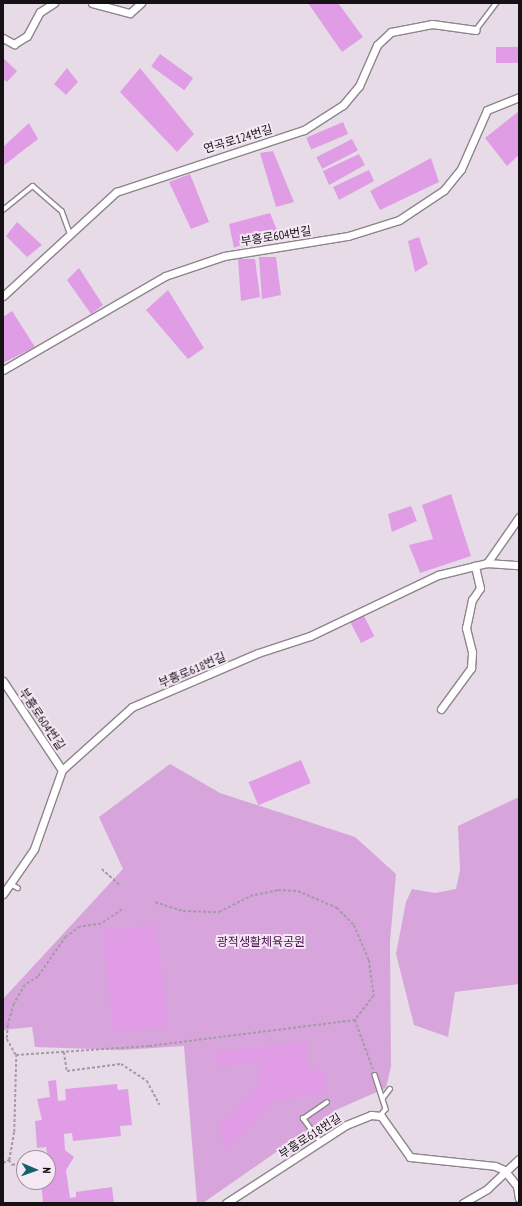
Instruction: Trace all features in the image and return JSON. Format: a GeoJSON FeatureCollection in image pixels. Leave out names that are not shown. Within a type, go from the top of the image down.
{"type":"FeatureCollection","features":[{"type":"Feature","properties":{"kind":"street"},"geometry":{"type":"LineString","coordinates":[[3,38],[14,44],[27,36],[40,12],[54,3]]}},
{"type":"Feature","properties":{"kind":"street"},"geometry":{"type":"LineString","coordinates":[[92,3],[130,13],[141,3]]}},
{"type":"Feature","properties":{"kind":"street","name":"연곡로124번길"},"geometry":{"type":"LineString","coordinates":[[3,296],[116,192],[304,130],[343,105],[359,86],[377,45],[391,32],[432,24],[476,30]]}},
{"type":"Feature","properties":{"kind":"street","name":"부흥로604번길"},"geometry":{"type":"LineString","coordinates":[[3,370],[165,276],[224,256],[348,236],[400,220],[444,190],[461,169],[487,110],[519,97]]}},
{"type":"Feature","properties":{"kind":"street"},"geometry":{"type":"LineString","coordinates":[[487,563],[519,517]]}},
{"type":"Feature","properties":{"kind":"street","name":"부흥로618번길"},"geometry":{"type":"LineString","coordinates":[[3,894],[15,886],[34,849],[62,770],[132,707],[258,653],[310,636],[438,575],[487,563],[519,565]]}},
{"type":"Feature","properties":{"kind":"street"},"geometry":{"type":"LineString","coordinates":[[441,709],[471,668],[472,652],[466,628],[472,600],[480,588],[475,566]]}},
{"type":"Feature","properties":{"kind":"street","name":"부흥로604번길"},"geometry":{"type":"LineString","coordinates":[[3,681],[62,770]]}},
{"type":"Feature","properties":{"kind":"street","name":"부흥로618번길"},"geometry":{"type":"LineString","coordinates":[[226,1203],[346,1125],[371,1115],[381,1116]]}},
{"type":"Feature","properties":{"kind":"street"},"geometry":{"type":"LineString","coordinates":[[381,1116],[410,1157],[450,1159],[504,1170],[517,1186],[519,1198]]}},
{"type":"Feature","properties":{"kind":"street"},"geometry":{"type":"LineString","coordinates":[[463,1203],[487,1189],[504,1170],[519,1159]]}},
{"type":"Feature","properties":{"kind":"lane"},"geometry":{"type":"LineString","coordinates":[[476,30],[496,3]]}},
{"type":"Feature","properties":{"kind":"lane"},"geometry":{"type":"LineString","coordinates":[[3,210],[33,186],[62,211],[70,234]]}},
{"type":"Feature","properties":{"kind":"lane"},"geometry":{"type":"LineString","coordinates":[[375,1075],[386,1109],[381,1116]]}},
{"type":"Feature","properties":{"kind":"lane"},"geometry":{"type":"LineString","coordinates":[[383,1098],[390,1089]]}},
{"type":"Feature","properties":{"kind":"lane"},"geometry":{"type":"LineString","coordinates":[[320,1142],[303,1119],[327,1102]]}},
{"type":"Feature","properties":{"kind":"path"},"geometry":{"type":"LineString","coordinates":[[102,869],[121,886]]}},
{"type":"Feature","properties":{"kind":"path"},"geometry":{"type":"LineString","coordinates":[[16,1055],[64,1052],[355,1020],[373,998],[372,974],[366,948],[358,932],[337,908],[298,891],[250,896],[219,912],[183,911],[155,902]]}},
{"type":"Feature","properties":{"kind":"path"},"geometry":{"type":"LineString","coordinates":[[16,1165],[12,1166],[9,1160],[14,1132],[16,1055],[7,1040],[8,1025],[14,1004],[25,985],[42,972],[66,937],[80,927],[101,924],[122,910]]}},
{"type":"Feature","properties":{"kind":"path"},"geometry":{"type":"LineString","coordinates":[[355,1020],[375,1075]]}},
{"type":"Feature","properties":{"kind":"path"},"geometry":{"type":"LineString","coordinates":[[64,1052],[67,1071],[120,1064],[147,1081],[160,1105]]}},
{"type":"Feature","properties":{"kind":"path"},"geometry":{"type":"LineString","coordinates":[[3,1163],[9,1160]]}},
{"type":"Feature","properties":{"kind":"green space","name":"광적생활체육공원"},"geometry":{"type":"Polygon","coordinates":[[[170,764],[220,793],[355,837],[396,874],[390,941],[391,1066],[386,1088],[338,1109],[203,1203],[197,1203],[184,1046],[122,1050],[35,1047],[32,1027],[3,1030],[3,999],[123,869],[99,817],[170,764]]]}},
{"type":"Feature","properties":{"kind":"green space"},"geometry":{"type":"Polygon","coordinates":[[[519,797],[519,984],[455,992],[448,1037],[414,1025],[396,954],[406,902],[412,889],[435,893],[456,889],[460,870],[458,826],[519,797]]]}},
{"type":"Feature","properties":{"kind":"building"},"geometry":{"type":"Polygon","coordinates":[[[308,3],[338,3],[363,37],[342,52],[308,3]]]}},
{"type":"Feature","properties":{"kind":"building"},"geometry":{"type":"Polygon","coordinates":[[[496,47],[519,47],[519,63],[496,63],[496,47]]]}},
{"type":"Feature","properties":{"kind":"building"},"geometry":{"type":"Polygon","coordinates":[[[160,54],[193,78],[184,90],[151,66],[160,54]]]}},
{"type":"Feature","properties":{"kind":"building"},"geometry":{"type":"Polygon","coordinates":[[[3,58],[17,71],[7,82],[3,79],[3,58]]]}},
{"type":"Feature","properties":{"kind":"building"},"geometry":{"type":"Polygon","coordinates":[[[67,68],[78,82],[66,95],[54,84],[67,68]]]}},
{"type":"Feature","properties":{"kind":"building"},"geometry":{"type":"Polygon","coordinates":[[[140,68],[194,134],[177,152],[120,92],[140,68]]]}},
{"type":"Feature","properties":{"kind":"building"},"geometry":{"type":"Polygon","coordinates":[[[519,111],[519,155],[507,166],[485,138],[519,111]]]}},
{"type":"Feature","properties":{"kind":"building"},"geometry":{"type":"Polygon","coordinates":[[[343,122],[348,134],[311,150],[306,138],[343,122]]]}},
{"type":"Feature","properties":{"kind":"building"},"geometry":{"type":"Polygon","coordinates":[[[29,123],[38,139],[3,166],[3,147],[29,123]]]}},
{"type":"Feature","properties":{"kind":"building"},"geometry":{"type":"Polygon","coordinates":[[[352,139],[358,151],[322,169],[316,157],[352,139]]]}},
{"type":"Feature","properties":{"kind":"building"},"geometry":{"type":"Polygon","coordinates":[[[273,151],[294,202],[276,207],[260,153],[273,151]]]}},
{"type":"Feature","properties":{"kind":"building"},"geometry":{"type":"Polygon","coordinates":[[[359,154],[365,165],[329,185],[323,171],[359,154]]]}},
{"type":"Feature","properties":{"kind":"building"},"geometry":{"type":"Polygon","coordinates":[[[431,158],[439,182],[380,210],[370,191],[431,158]]]}},
{"type":"Feature","properties":{"kind":"building"},"geometry":{"type":"Polygon","coordinates":[[[369,170],[374,181],[339,200],[333,187],[369,170]]]}},
{"type":"Feature","properties":{"kind":"building"},"geometry":{"type":"Polygon","coordinates":[[[190,174],[209,222],[191,229],[169,182],[190,174]]]}},
{"type":"Feature","properties":{"kind":"building"},"geometry":{"type":"Polygon","coordinates":[[[270,213],[277,230],[234,248],[229,224],[270,213]]]}},
{"type":"Feature","properties":{"kind":"building"},"geometry":{"type":"Polygon","coordinates":[[[17,222],[42,245],[27,257],[6,236],[17,222]]]}},
{"type":"Feature","properties":{"kind":"building"},"geometry":{"type":"Polygon","coordinates":[[[419,237],[428,264],[415,272],[408,241],[419,237]]]}},
{"type":"Feature","properties":{"kind":"building"},"geometry":{"type":"Polygon","coordinates":[[[259,257],[276,257],[281,295],[262,299],[259,257]]]}},
{"type":"Feature","properties":{"kind":"building"},"geometry":{"type":"Polygon","coordinates":[[[238,259],[255,259],[260,297],[241,301],[238,259]]]}},
{"type":"Feature","properties":{"kind":"building"},"geometry":{"type":"Polygon","coordinates":[[[79,268],[103,305],[91,314],[67,280],[79,268]]]}},
{"type":"Feature","properties":{"kind":"building"},"geometry":{"type":"Polygon","coordinates":[[[168,290],[204,348],[188,359],[146,310],[168,290]]]}},
{"type":"Feature","properties":{"kind":"building"},"geometry":{"type":"Polygon","coordinates":[[[12,311],[35,347],[3,363],[3,317],[12,311]]]}},
{"type":"Feature","properties":{"kind":"building"},"geometry":{"type":"Polygon","coordinates":[[[451,494],[471,556],[420,573],[409,545],[433,539],[422,505],[451,494]]]}},
{"type":"Feature","properties":{"kind":"building"},"geometry":{"type":"Polygon","coordinates":[[[411,506],[417,521],[392,532],[388,514],[411,506]]]}},
{"type":"Feature","properties":{"kind":"building"},"geometry":{"type":"Polygon","coordinates":[[[363,614],[374,636],[361,643],[350,621],[363,614]]]}},
{"type":"Feature","properties":{"kind":"building"},"geometry":{"type":"Polygon","coordinates":[[[301,760],[311,783],[258,805],[249,782],[301,760]]]}},
{"type":"Feature","properties":{"kind":"building"},"geometry":{"type":"Polygon","coordinates":[[[156,924],[169,1026],[114,1033],[101,931],[156,924]]]}},
{"type":"Feature","properties":{"kind":"building"},"geometry":{"type":"Polygon","coordinates":[[[306,1041],[309,1070],[325,1070],[327,1093],[274,1101],[226,1154],[219,1128],[261,1079],[259,1062],[215,1068],[215,1052],[306,1041]]]}},
{"type":"Feature","properties":{"kind":"building"},"geometry":{"type":"Polygon","coordinates":[[[56,1080],[58,1101],[66,1100],[65,1089],[117,1084],[118,1090],[128,1089],[132,1125],[120,1126],[121,1136],[73,1141],[72,1133],[64,1134],[65,1150],[74,1157],[66,1170],[70,1198],[76,1197],[76,1192],[112,1187],[114,1203],[43,1203],[42,1190],[56,1190],[56,1150],[47,1150],[46,1147],[37,1148],[35,1121],[42,1120],[37,1099],[50,1097],[48,1081],[56,1080]]]}}]}
